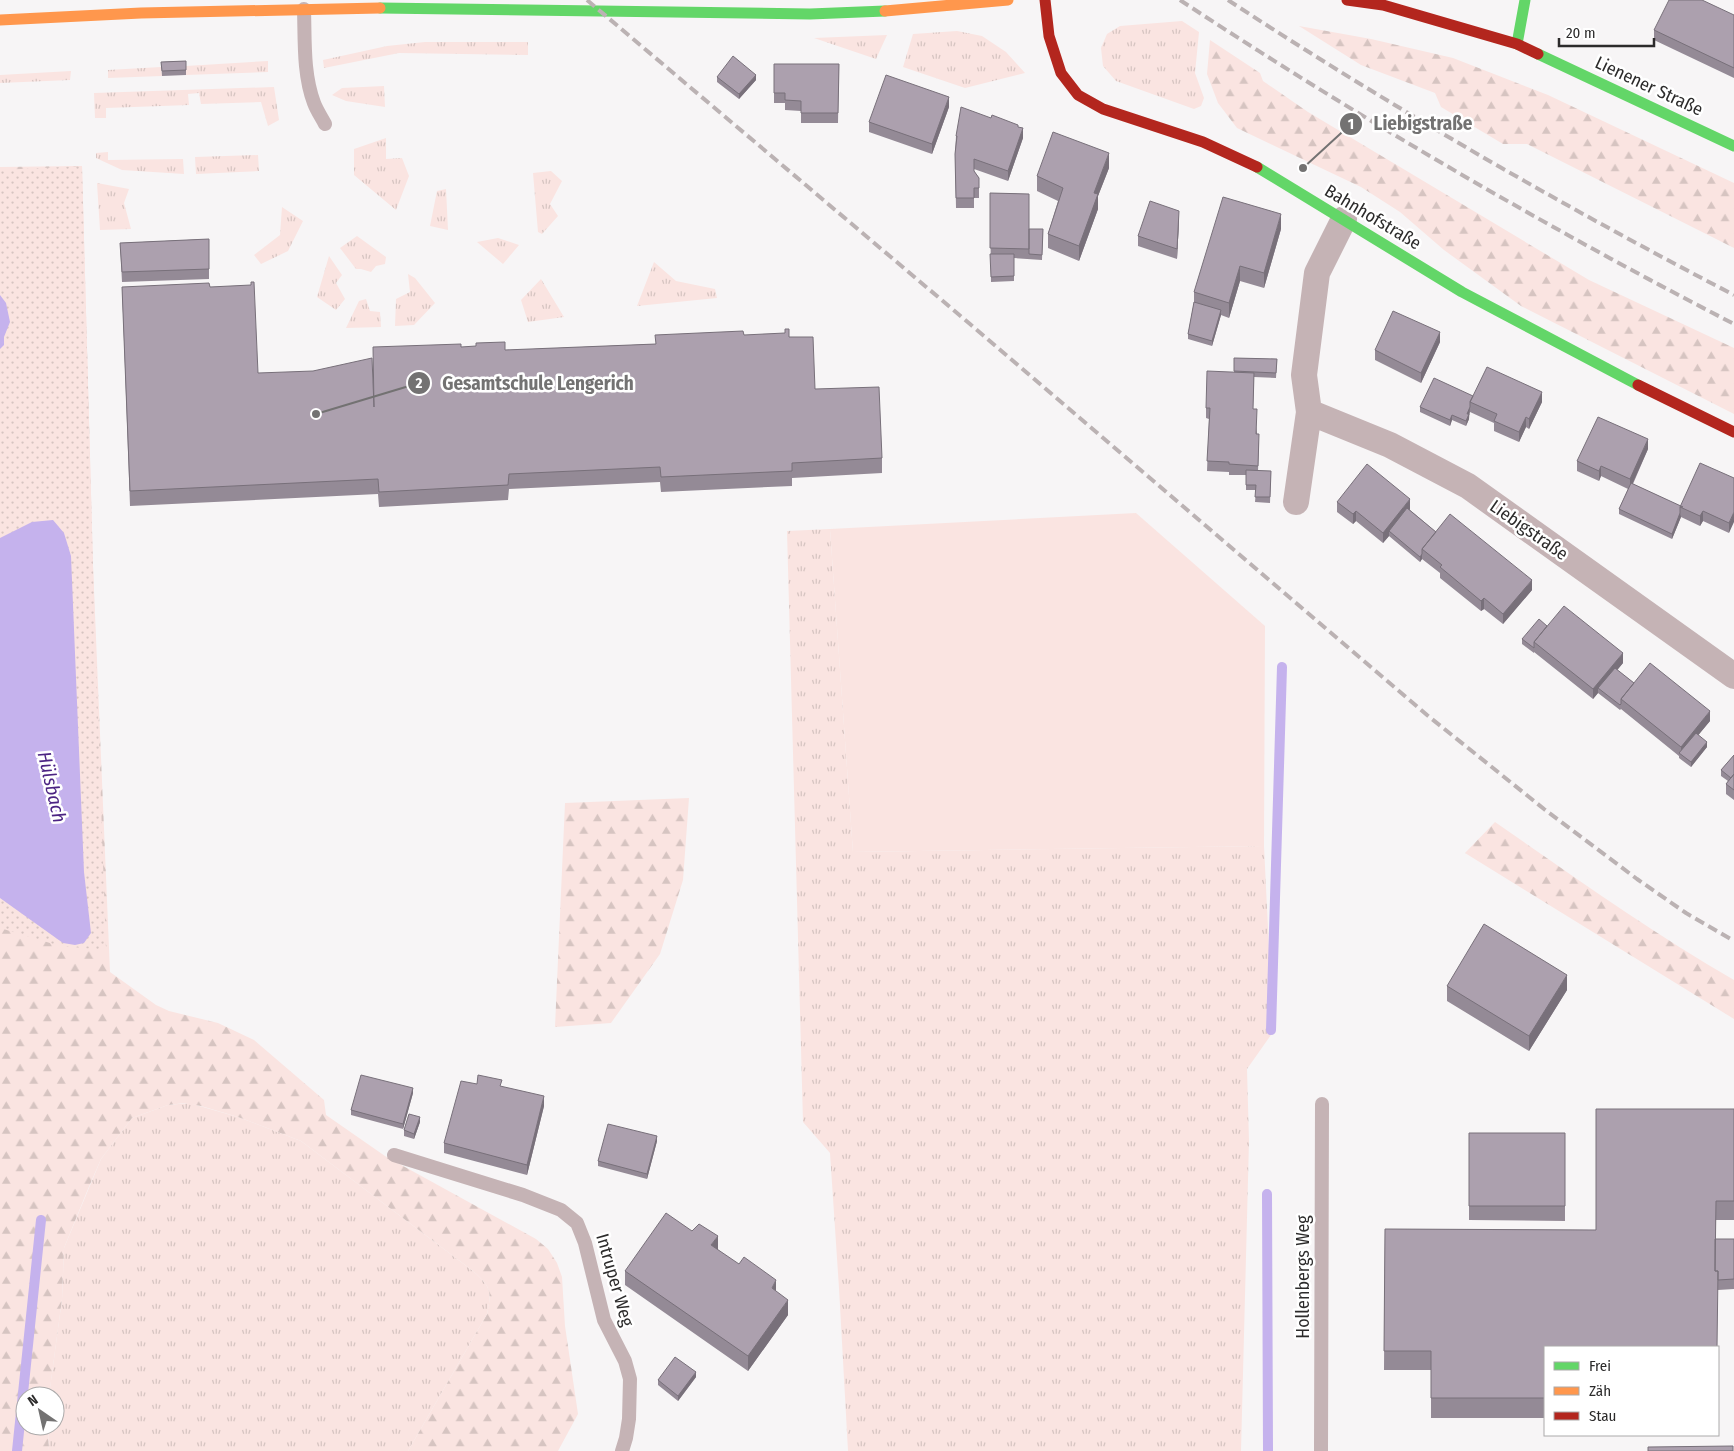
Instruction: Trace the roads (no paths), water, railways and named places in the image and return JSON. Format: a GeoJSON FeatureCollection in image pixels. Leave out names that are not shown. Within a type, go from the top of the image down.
{"type":"FeatureCollection","features":[{"type":"Feature","properties":{"kind":"street"},"geometry":{"type":"LineString","coordinates":[[0,20],[141,7],[599,10],[810,14],[899,10],[1008,0]]}},
{"type":"Feature","properties":{"kind":"street","name":"Bahnhofstraße"},"geometry":{"type":"LineString","coordinates":[[1045,0],[1049,36],[1061,73],[1078,95],[1104,109],[1224,150],[1259,168],[1462,292],[1614,373],[1734,432]]}},
{"type":"Feature","properties":{"kind":"street","name":"Lienener Straße"},"geometry":{"type":"LineString","coordinates":[[1347,0],[1383,6],[1517,44],[1734,146]]}},
{"type":"Feature","properties":{"kind":"street"},"geometry":{"type":"LineString","coordinates":[[1517,44],[1525,0]]}},
{"type":"Feature","properties":{"kind":"street"},"geometry":{"type":"LineString","coordinates":[[1296,502],[1309,412],[1304,375],[1317,273],[1344,219]]}},
{"type":"Feature","properties":{"kind":"street","name":"Liebigstraße"},"geometry":{"type":"LineString","coordinates":[[1309,412],[1390,445],[1468,486],[1734,676]]}},
{"type":"Feature","properties":{"kind":"lane"},"geometry":{"type":"LineString","coordinates":[[304,9],[305,53],[308,78],[314,103],[325,124]]}},
{"type":"Feature","properties":{"kind":"lane","name":"Hollenbergs Weg"},"geometry":{"type":"LineString","coordinates":[[1321,1451],[1322,1104]]}},
{"type":"Feature","properties":{"kind":"lane","name":"Intruper Weg"},"geometry":{"type":"LineString","coordinates":[[394,1155],[523,1195],[562,1210],[577,1223],[585,1243],[604,1320],[625,1361],[630,1379],[629,1419],[622,1451]]}},
{"type":"Feature","properties":{"kind":"water"},"geometry":{"type":"Polygon","coordinates":[[[0,295],[6,303],[10,322],[4,337],[4,345],[0,349],[0,295]]]}},
{"type":"Feature","properties":{"kind":"water"},"geometry":{"type":"Polygon","coordinates":[[[53,520],[64,533],[71,556],[84,872],[91,933],[84,943],[75,945],[63,943],[0,898],[0,538],[32,522],[53,520]]]}},
{"type":"Feature","properties":{"kind":"waterway"},"geometry":{"type":"LineString","coordinates":[[1271,1030],[1282,667]]}},
{"type":"Feature","properties":{"kind":"waterway"},"geometry":{"type":"LineString","coordinates":[[1267,1194],[1268,1451]]}},
{"type":"Feature","properties":{"kind":"waterway","name":"Hülsbach"},"geometry":{"type":"LineString","coordinates":[[17,1451],[41,1220]]}},
{"type":"Feature","properties":{"kind":"railway"},"geometry":{"type":"LineString","coordinates":[[587,0],[970,324],[1427,715],[1544,809],[1637,879],[1686,913],[1734,941]]}},
{"type":"Feature","properties":{"kind":"railway"},"geometry":{"type":"LineString","coordinates":[[1180,0],[1315,87],[1453,170],[1592,249],[1734,324]]}},
{"type":"Feature","properties":{"kind":"railway"},"geometry":{"type":"LineString","coordinates":[[1228,0],[1351,79],[1477,154],[1605,226],[1734,295]]}},
{"type":"Feature","properties":{"kind":"place","name":"Liebigstraße"},"geometry":{"type":"Point","coordinates":[1303,168]}},
{"type":"Feature","properties":{"kind":"place","name":"Gesamtschule Lengerich"},"geometry":{"type":"Point","coordinates":[316,414]}}]}
